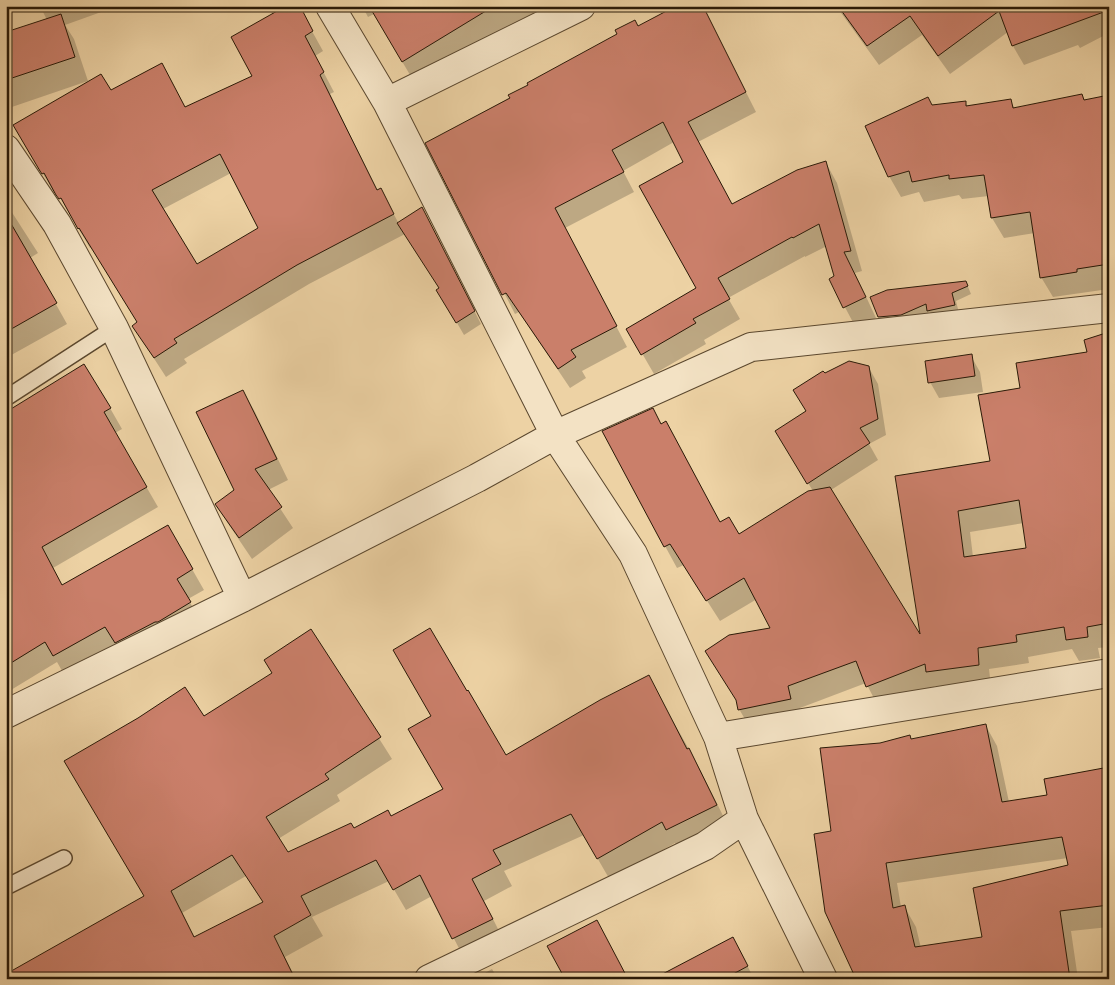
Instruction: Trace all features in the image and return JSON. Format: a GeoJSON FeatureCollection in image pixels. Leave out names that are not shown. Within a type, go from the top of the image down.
{"type":"FeatureCollection","features":[{"type":"Feature","properties":{"kind":"street"},"geometry":{"type":"LineString","coordinates":[[330,6],[387,102],[555,435],[633,554],[718,737],[744,819],[823,979]]}},
{"type":"Feature","properties":{"kind":"street"},"geometry":{"type":"LineString","coordinates":[[387,102],[581,6]]}},
{"type":"Feature","properties":{"kind":"street"},"geometry":{"type":"LineString","coordinates":[[6,149],[57,224],[114,328],[242,598]]}},
{"type":"Feature","properties":{"kind":"street"},"geometry":{"type":"LineString","coordinates":[[6,714],[242,598],[477,478],[555,435],[751,347],[1109,308]]}},
{"type":"Feature","properties":{"kind":"street"},"geometry":{"type":"LineString","coordinates":[[718,737],[1109,673]]}},
{"type":"Feature","properties":{"kind":"street"},"geometry":{"type":"LineString","coordinates":[[429,979],[705,846],[744,819]]}},
{"type":"Feature","properties":{"kind":"lane"},"geometry":{"type":"LineString","coordinates":[[6,398],[114,328]]}},
{"type":"Feature","properties":{"kind":"lane"},"geometry":{"type":"LineString","coordinates":[[6,887],[64,858]]}},
{"type":"Feature","properties":{"kind":"building"},"geometry":{"type":"Polygon","coordinates":[[[286,6],[300,6],[313,31],[305,36],[324,72],[320,75],[377,190],[381,188],[394,214],[297,265],[174,339],[177,343],[154,358],[132,326],[137,322],[78,229],[61,198],[59,199],[44,173],[42,174],[40,171],[13,125],[101,74],[111,90],[162,63],[185,107],[252,76],[231,37],[286,6]],[[220,154],[152,190],[197,264],[258,228],[220,154]]]}},
{"type":"Feature","properties":{"kind":"building"},"geometry":{"type":"Polygon","coordinates":[[[369,6],[494,6],[402,62],[369,6]]]}},
{"type":"Feature","properties":{"kind":"building"},"geometry":{"type":"Polygon","coordinates":[[[676,6],[703,6],[746,92],[688,122],[732,204],[797,170],[826,161],[851,251],[844,252],[866,297],[843,308],[829,279],[834,276],[819,224],[718,278],[730,299],[693,319],[696,323],[641,355],[626,329],[696,288],[639,186],[683,162],[663,122],[612,150],[624,172],[555,208],[617,326],[571,350],[576,357],[558,369],[506,293],[502,295],[425,143],[510,98],[508,95],[528,85],[527,83],[617,34],[615,30],[635,20],[638,26],[676,6]]]}},
{"type":"Feature","properties":{"kind":"building"},"geometry":{"type":"Polygon","coordinates":[[[838,6],[1109,6],[1109,10],[1012,46],[999,11],[938,56],[910,16],[867,46],[838,6]]]}},
{"type":"Feature","properties":{"kind":"building"},"geometry":{"type":"Polygon","coordinates":[[[61,14],[75,57],[6,80],[6,32],[61,14]]]}},
{"type":"Feature","properties":{"kind":"building"},"geometry":{"type":"Polygon","coordinates":[[[1082,94],[1084,100],[1109,95],[1109,264],[1040,278],[1030,212],[991,218],[984,175],[949,179],[949,175],[912,182],[909,171],[888,177],[865,126],[928,97],[932,105],[966,101],[966,106],[1011,99],[1013,108],[1082,94]]]}},
{"type":"Feature","properties":{"kind":"building"},"geometry":{"type":"Polygon","coordinates":[[[422,207],[475,311],[456,323],[436,290],[439,288],[397,223],[422,207]]]}},
{"type":"Feature","properties":{"kind":"building"},"geometry":{"type":"Polygon","coordinates":[[[6,215],[57,303],[6,332],[6,215]]]}},
{"type":"Feature","properties":{"kind":"building"},"geometry":{"type":"Polygon","coordinates":[[[966,281],[968,286],[952,293],[955,305],[927,311],[926,304],[901,315],[878,317],[870,297],[887,290],[966,281]]]}},
{"type":"Feature","properties":{"kind":"building"},"geometry":{"type":"Polygon","coordinates":[[[1109,332],[1109,623],[1087,627],[1088,637],[1066,640],[1064,627],[1016,635],[1017,642],[978,648],[979,665],[926,672],[925,664],[866,687],[856,661],[788,686],[791,699],[738,710],[736,700],[705,651],[729,635],[770,628],[744,578],[706,601],[670,544],[664,547],[602,431],[653,408],[661,424],[666,421],[720,522],[729,517],[739,534],[808,491],[830,487],[920,634],[895,476],[990,461],[978,395],[1020,388],[1016,363],[1087,352],[1084,340],[1109,332]],[[1019,500],[958,511],[964,557],[1026,548],[1019,500]]]}},
{"type":"Feature","properties":{"kind":"building"},"geometry":{"type":"Polygon","coordinates":[[[972,354],[975,376],[928,383],[925,361],[972,354]]]}},
{"type":"Feature","properties":{"kind":"building"},"geometry":{"type":"Polygon","coordinates":[[[849,361],[869,366],[878,419],[860,428],[870,443],[807,484],[775,431],[806,411],[793,390],[823,371],[825,373],[849,361]]]}},
{"type":"Feature","properties":{"kind":"building"},"geometry":{"type":"Polygon","coordinates":[[[84,364],[111,408],[104,412],[147,487],[42,547],[62,585],[168,525],[193,569],[177,579],[191,602],[158,622],[115,643],[105,627],[53,656],[45,642],[6,666],[6,412],[84,364]]]}},
{"type":"Feature","properties":{"kind":"building"},"geometry":{"type":"Polygon","coordinates":[[[243,390],[277,459],[255,469],[282,507],[239,538],[215,504],[234,490],[196,412],[243,390]]]}},
{"type":"Feature","properties":{"kind":"building"},"geometry":{"type":"Polygon","coordinates":[[[430,628],[506,755],[600,700],[649,675],[687,749],[689,748],[717,805],[666,830],[662,822],[597,859],[571,814],[493,850],[501,864],[472,879],[493,919],[452,939],[420,875],[393,890],[376,860],[301,896],[311,915],[274,936],[295,979],[6,979],[6,974],[144,896],[64,761],[138,718],[185,687],[204,716],[272,673],[264,660],[311,629],[381,737],[325,774],[329,779],[266,817],[288,852],[351,823],[354,828],[388,810],[391,816],[443,789],[408,729],[431,716],[393,650],[430,628]],[[232,855],[171,891],[194,937],[263,902],[232,855]]]}},
{"type":"Feature","properties":{"kind":"building"},"geometry":{"type":"Polygon","coordinates":[[[986,724],[1002,802],[1047,795],[1044,779],[1109,767],[1109,905],[1060,911],[1070,979],[856,979],[825,912],[814,834],[831,831],[820,748],[880,743],[910,735],[911,739],[986,724]],[[1062,837],[886,863],[893,908],[905,905],[915,947],[982,937],[973,888],[1068,865],[1062,837]]]}},
{"type":"Feature","properties":{"kind":"building"},"geometry":{"type":"Polygon","coordinates":[[[597,920],[628,979],[565,979],[547,946],[597,920]]]}},
{"type":"Feature","properties":{"kind":"building"},"geometry":{"type":"Polygon","coordinates":[[[733,937],[748,966],[724,979],[653,979],[733,937]]]}}]}
